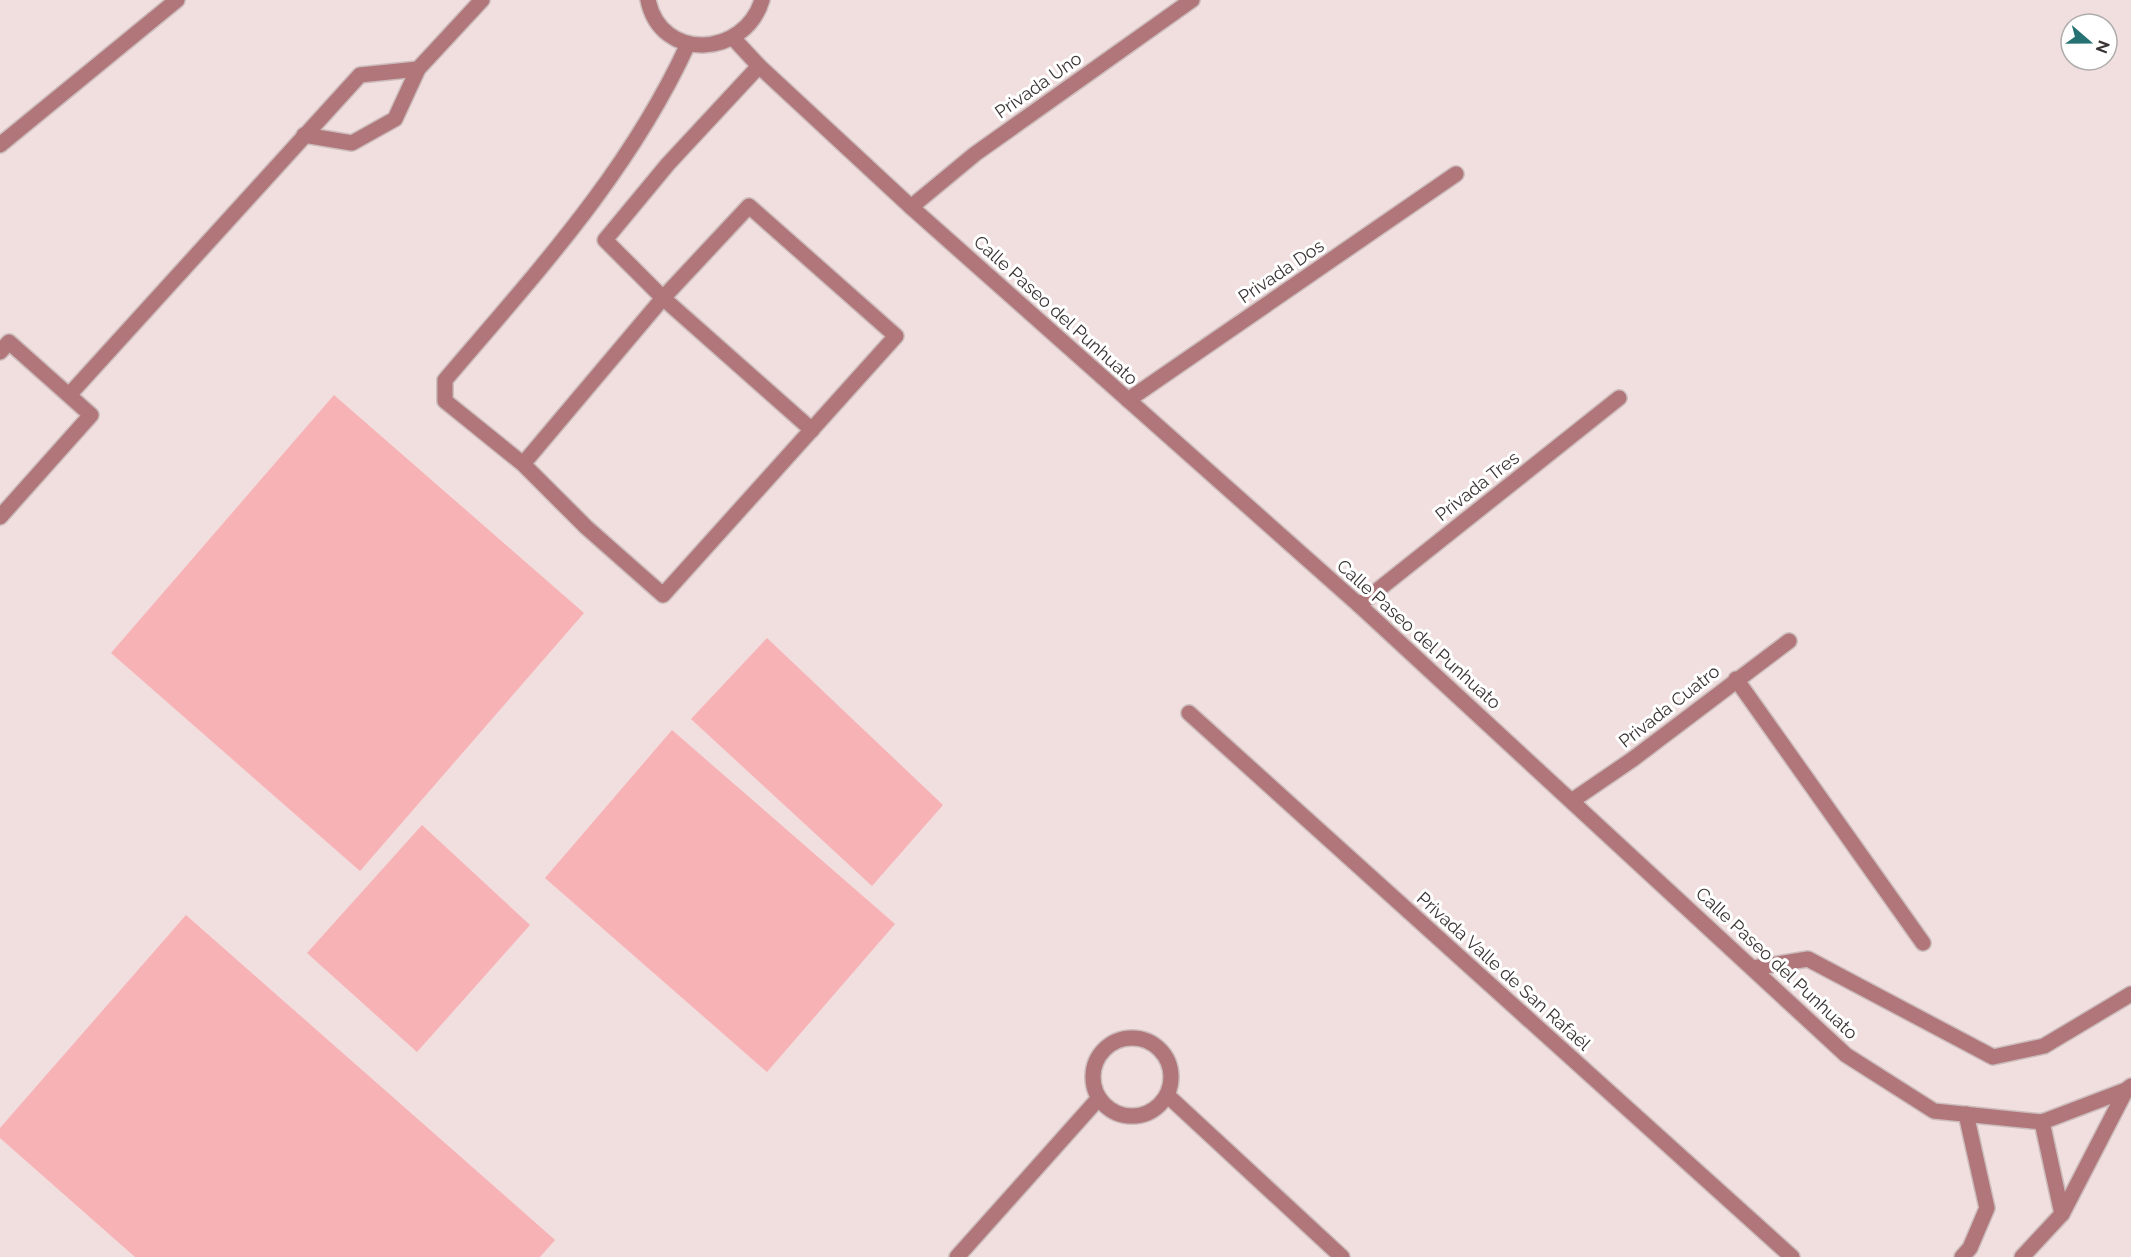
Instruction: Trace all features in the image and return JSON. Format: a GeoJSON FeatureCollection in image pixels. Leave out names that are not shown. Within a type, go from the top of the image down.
{"type":"FeatureCollection","features":[{"type":"Feature","properties":{"kind":"street"},"geometry":{"type":"LineString","coordinates":[[0,145],[177,0]]}},
{"type":"Feature","properties":{"kind":"street"},"geometry":{"type":"LineString","coordinates":[[304,135],[352,143],[395,119],[418,69],[482,0]]}},
{"type":"Feature","properties":{"kind":"street"},"geometry":{"type":"LineString","coordinates":[[648,0],[656,20],[670,35],[688,44],[703,46],[734,38],[746,30],[758,14],[762,0]]}},
{"type":"Feature","properties":{"kind":"street","name":"Privada Uno"},"geometry":{"type":"LineString","coordinates":[[911,207],[975,154],[1192,0]]}},
{"type":"Feature","properties":{"kind":"street","name":"Calle Paseo del Punhuato"},"geometry":{"type":"LineString","coordinates":[[734,38],[759,66],[911,207],[1359,604],[1846,1055],[1934,1111],[2042,1122],[2129,1088]]}},
{"type":"Feature","properties":{"kind":"street"},"geometry":{"type":"LineString","coordinates":[[523,464],[663,298],[749,206],[896,336],[663,595],[586,526],[523,464],[445,401],[445,380],[577,226],[638,135],[673,77],[688,44]]}},
{"type":"Feature","properties":{"kind":"street"},"geometry":{"type":"LineString","coordinates":[[759,66],[668,164],[605,240],[663,298],[812,430]]}},
{"type":"Feature","properties":{"kind":"street"},"geometry":{"type":"LineString","coordinates":[[70,394],[360,75],[418,69]]}},
{"type":"Feature","properties":{"kind":"street","name":"Privada Dos"},"geometry":{"type":"LineString","coordinates":[[1128,400],[1456,174]]}},
{"type":"Feature","properties":{"kind":"street"},"geometry":{"type":"LineString","coordinates":[[0,352],[9,342],[91,415],[0,517]]}},
{"type":"Feature","properties":{"kind":"street","name":"Privada Tres"},"geometry":{"type":"LineString","coordinates":[[1359,604],[1619,398]]}},
{"type":"Feature","properties":{"kind":"street","name":"Privada Cuatro"},"geometry":{"type":"LineString","coordinates":[[1573,800],[1633,759],[1789,641]]}},
{"type":"Feature","properties":{"kind":"street"},"geometry":{"type":"LineString","coordinates":[[1736,679],[1923,944]]}},
{"type":"Feature","properties":{"kind":"street","name":"Privada Valle de San Rafaél"},"geometry":{"type":"LineString","coordinates":[[1189,713],[1792,1257]]}},
{"type":"Feature","properties":{"kind":"street"},"geometry":{"type":"LineString","coordinates":[[1753,968],[1808,959],[1993,1057],[2044,1046],[2131,993]]}},
{"type":"Feature","properties":{"kind":"street"},"geometry":{"type":"LineString","coordinates":[[1131,1038],[1144,1040],[1156,1046],[1165,1056],[1171,1082],[1167,1095],[1157,1108],[1142,1115],[1126,1116],[1110,1110],[1099,1098],[1094,1085],[1098,1059],[1106,1049],[1118,1041],[1131,1038]]}},
{"type":"Feature","properties":{"kind":"street"},"geometry":{"type":"LineString","coordinates":[[2022,1257],[2062,1214],[2129,1088]]}},
{"type":"Feature","properties":{"kind":"street"},"geometry":{"type":"LineString","coordinates":[[1167,1095],[1342,1257]]}},
{"type":"Feature","properties":{"kind":"street"},"geometry":{"type":"LineString","coordinates":[[957,1257],[1099,1098]]}},
{"type":"Feature","properties":{"kind":"street"},"geometry":{"type":"LineString","coordinates":[[1962,1257],[1970,1248],[1987,1208],[1966,1114]]}},
{"type":"Feature","properties":{"kind":"street"},"geometry":{"type":"LineString","coordinates":[[2042,1122],[2062,1214]]}},
{"type":"Feature","properties":{"kind":"shaded area"},"geometry":{"type":"Polygon","coordinates":[[[334,395],[584,613],[360,871],[111,653],[334,395]]]}},
{"type":"Feature","properties":{"kind":"shaded area"},"geometry":{"type":"Polygon","coordinates":[[[767,638],[943,805],[872,886],[691,719],[767,638]]]}},
{"type":"Feature","properties":{"kind":"shaded area"},"geometry":{"type":"Polygon","coordinates":[[[672,730],[895,924],[767,1072],[545,878],[672,730]]]}},
{"type":"Feature","properties":{"kind":"shaded area"},"geometry":{"type":"Polygon","coordinates":[[[422,825],[530,925],[417,1052],[307,953],[422,825]]]}},
{"type":"Feature","properties":{"kind":"shaded area"},"geometry":{"type":"Polygon","coordinates":[[[186,915],[555,1240],[540,1257],[135,1257],[0,1138],[0,1128],[186,915]]]}}]}
